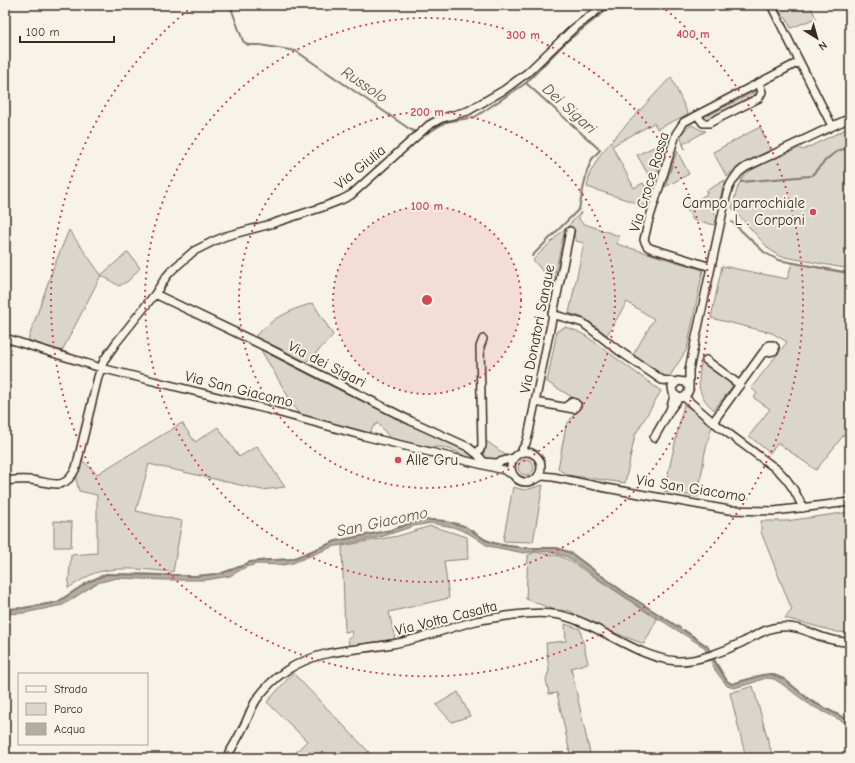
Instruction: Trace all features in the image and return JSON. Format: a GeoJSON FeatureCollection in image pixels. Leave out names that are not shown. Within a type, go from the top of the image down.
{"type":"FeatureCollection","features":[{"type":"Feature","properties":{"kind":"street","name":"Via Giulia"},"geometry":{"type":"LineString","coordinates":[[5,481],[32,480],[56,485],[62,484],[72,476],[76,468],[101,368],[116,343],[155,294],[166,277],[182,260],[194,251],[226,236],[271,224],[341,200],[359,189],[429,125],[442,118],[468,111],[479,106],[515,83],[572,29],[604,5]]}},
{"type":"Feature","properties":{"kind":"street"},"geometry":{"type":"LineString","coordinates":[[771,5],[832,126]]}},
{"type":"Feature","properties":{"kind":"street","name":"Via Croce Rossa"},"geometry":{"type":"LineString","coordinates":[[711,267],[650,248],[644,240],[676,134],[684,122],[799,62]]}},
{"type":"Feature","properties":{"kind":"street"},"geometry":{"type":"LineString","coordinates":[[698,115],[703,123],[709,123],[759,98],[762,92],[758,83]]}},
{"type":"Feature","properties":{"kind":"street"},"geometry":{"type":"LineString","coordinates":[[654,438],[690,377],[689,370],[729,187],[739,172],[760,160],[850,118]]}},
{"type":"Feature","properties":{"kind":"street","name":"Via Donatori Sangue"},"geometry":{"type":"LineString","coordinates":[[520,453],[526,443],[529,432],[570,231]]}},
{"type":"Feature","properties":{"kind":"street","name":"Via dei Sigari"},"geometry":{"type":"LineString","coordinates":[[155,294],[268,348],[411,421],[468,447],[484,462]]}},
{"type":"Feature","properties":{"kind":"street"},"geometry":{"type":"LineString","coordinates":[[552,314],[583,323],[618,350],[662,380],[685,382],[681,393]]}},
{"type":"Feature","properties":{"kind":"street","name":"Via San Giacomo"},"geometry":{"type":"LineString","coordinates":[[5,338],[101,368],[266,409],[364,436],[504,470],[512,474]]}},
{"type":"Feature","properties":{"kind":"street"},"geometry":{"type":"LineString","coordinates":[[477,454],[482,446],[480,347],[483,339]]}},
{"type":"Feature","properties":{"kind":"street"},"geometry":{"type":"LineString","coordinates":[[713,422],[764,353]]}},
{"type":"Feature","properties":{"kind":"street"},"geometry":{"type":"LineString","coordinates":[[706,360],[740,385]]}},
{"type":"Feature","properties":{"kind":"street"},"geometry":{"type":"LineString","coordinates":[[689,370],[672,387],[681,393],[713,422],[779,471],[795,490],[803,508]]}},
{"type":"Feature","properties":{"kind":"street"},"geometry":{"type":"LineString","coordinates":[[662,380],[665,386],[681,393]]}},
{"type":"Feature","properties":{"kind":"street"},"geometry":{"type":"LineString","coordinates":[[535,402],[565,407]]}},
{"type":"Feature","properties":{"kind":"street","name":"Via Donatori Sangue"},"geometry":{"type":"LineString","coordinates":[[529,432],[534,454]]}},
{"type":"Feature","properties":{"kind":"street"},"geometry":{"type":"LineString","coordinates":[[541,464],[541,470],[536,479],[530,482],[520,482],[516,480],[510,467],[513,458],[520,453],[528,452],[534,454],[553,477]]}},
{"type":"Feature","properties":{"kind":"street","name":"Via San Giacomo"},"geometry":{"type":"LineString","coordinates":[[468,462],[496,463],[513,458]]}},
{"type":"Feature","properties":{"kind":"street","name":"Via San Giacomo"},"geometry":{"type":"LineString","coordinates":[[536,479],[542,476],[553,477],[729,510],[774,511],[850,502]]}},
{"type":"Feature","properties":{"kind":"street","name":"Via Volta Casalta"},"geometry":{"type":"LineString","coordinates":[[226,758],[257,700],[274,680],[304,660],[319,654],[391,644],[430,635],[477,621],[530,613],[546,613],[575,620],[643,652],[665,660],[680,661],[695,660],[743,642],[767,630],[788,626],[824,638],[850,642]]}},
{"type":"Feature","properties":{"kind":"green space"},"geometry":{"type":"Polygon","coordinates":[[[778,5],[810,5],[816,18],[791,28],[778,5]]]}},
{"type":"Feature","properties":{"kind":"green space"},"geometry":{"type":"Polygon","coordinates":[[[671,77],[688,114],[657,129],[654,123],[612,146],[634,188],[643,183],[650,195],[646,206],[587,187],[590,173],[600,155],[671,77]]]}},
{"type":"Feature","properties":{"kind":"green space"},"geometry":{"type":"Polygon","coordinates":[[[758,87],[760,89],[758,93],[707,121],[703,119],[704,115],[707,113],[709,115],[756,91],[755,88],[758,87]]]}},
{"type":"Feature","properties":{"kind":"green space"},"geometry":{"type":"Polygon","coordinates":[[[692,125],[706,131],[683,144],[681,138],[685,130],[692,125]]]}},
{"type":"Feature","properties":{"kind":"green space"},"geometry":{"type":"Polygon","coordinates":[[[760,127],[771,150],[742,164],[727,177],[713,152],[760,127]]]}},
{"type":"Feature","properties":{"kind":"green space"},"geometry":{"type":"Polygon","coordinates":[[[850,127],[850,269],[779,256],[769,249],[732,208],[742,179],[748,172],[762,165],[799,148],[803,150],[850,127]]]}},
{"type":"Feature","properties":{"kind":"green space"},"geometry":{"type":"Polygon","coordinates":[[[668,140],[653,183],[637,155],[668,140]]]}},
{"type":"Feature","properties":{"kind":"green space"},"geometry":{"type":"Polygon","coordinates":[[[677,151],[689,174],[665,187],[677,151]]]}},
{"type":"Feature","properties":{"kind":"green space"},"geometry":{"type":"Polygon","coordinates":[[[725,180],[718,207],[710,207],[717,216],[715,225],[693,220],[685,206],[707,194],[706,191],[725,180]]]}},
{"type":"Feature","properties":{"kind":"green space"},"geometry":{"type":"Polygon","coordinates":[[[581,212],[579,219],[582,223],[619,236],[617,244],[703,270],[687,349],[668,379],[633,355],[654,319],[627,302],[607,335],[584,318],[569,313],[584,243],[576,241],[574,236],[575,230],[567,227],[581,212]]]}},
{"type":"Feature","properties":{"kind":"green space"},"geometry":{"type":"Polygon","coordinates":[[[565,228],[553,283],[533,260],[565,228]]]}},
{"type":"Feature","properties":{"kind":"green space"},"geometry":{"type":"Polygon","coordinates":[[[69,230],[101,275],[62,351],[28,340],[54,266],[69,230]]]}},
{"type":"Feature","properties":{"kind":"green space"},"geometry":{"type":"Polygon","coordinates":[[[128,252],[140,268],[128,281],[119,286],[101,275],[128,252]]]}},
{"type":"Feature","properties":{"kind":"green space"},"geometry":{"type":"Polygon","coordinates":[[[792,263],[850,274],[850,427],[816,470],[778,443],[770,453],[749,436],[770,409],[754,398],[757,393],[751,388],[787,342],[772,333],[711,318],[722,266],[787,279],[792,263]]]}},
{"type":"Feature","properties":{"kind":"green space"},"geometry":{"type":"Polygon","coordinates":[[[313,303],[333,335],[306,362],[255,336],[275,319],[295,309],[313,303]]]}},
{"type":"Feature","properties":{"kind":"green space"},"geometry":{"type":"Polygon","coordinates":[[[565,327],[586,336],[661,391],[635,435],[625,483],[567,475],[558,469],[566,426],[582,403],[547,382],[557,331],[565,327]]]}},
{"type":"Feature","properties":{"kind":"green space"},"geometry":{"type":"Polygon","coordinates":[[[261,350],[444,441],[468,450],[477,459],[472,459],[441,447],[428,447],[390,438],[378,423],[373,427],[370,433],[299,415],[261,350]]]}},
{"type":"Feature","properties":{"kind":"green space"},"geometry":{"type":"Polygon","coordinates":[[[701,361],[728,381],[732,387],[714,410],[701,394],[699,376],[701,361]]]}},
{"type":"Feature","properties":{"kind":"green space"},"geometry":{"type":"Polygon","coordinates":[[[684,404],[712,425],[705,452],[698,497],[664,491],[684,404]]]}},
{"type":"Feature","properties":{"kind":"green space"},"geometry":{"type":"Polygon","coordinates":[[[182,423],[195,442],[218,427],[239,457],[257,446],[285,487],[262,490],[149,464],[136,511],[182,521],[173,572],[136,569],[107,570],[90,575],[68,588],[71,555],[97,553],[97,495],[79,491],[76,479],[82,460],[97,474],[182,423]]]}},
{"type":"Feature","properties":{"kind":"green space"},"geometry":{"type":"Polygon","coordinates":[[[485,440],[507,456],[502,459],[495,460],[483,457],[485,440]]]}},
{"type":"Feature","properties":{"kind":"green space"},"geometry":{"type":"Polygon","coordinates":[[[526,459],[532,461],[534,467],[532,473],[526,475],[520,473],[518,467],[520,461],[526,459]]]}},
{"type":"Feature","properties":{"kind":"green space"},"geometry":{"type":"Polygon","coordinates":[[[543,485],[533,542],[503,541],[513,487],[525,490],[543,485]]]}},
{"type":"Feature","properties":{"kind":"green space"},"geometry":{"type":"Polygon","coordinates":[[[850,512],[850,633],[837,632],[785,618],[792,610],[761,532],[761,521],[786,521],[850,512]]]}},
{"type":"Feature","properties":{"kind":"green space"},"geometry":{"type":"Polygon","coordinates":[[[54,521],[72,522],[71,547],[54,547],[54,521]]]}},
{"type":"Feature","properties":{"kind":"green space"},"geometry":{"type":"Polygon","coordinates":[[[431,526],[467,537],[468,559],[444,561],[449,598],[389,612],[395,639],[349,646],[348,638],[352,637],[351,631],[345,632],[342,546],[398,536],[431,526]]]}},
{"type":"Feature","properties":{"kind":"green space"},"geometry":{"type":"Polygon","coordinates":[[[535,552],[559,556],[570,561],[657,619],[644,644],[581,620],[573,615],[574,613],[568,610],[563,613],[526,599],[528,555],[535,552]]]}},
{"type":"Feature","properties":{"kind":"green space"},"geometry":{"type":"Polygon","coordinates":[[[565,624],[580,629],[588,663],[571,668],[591,758],[571,758],[557,693],[549,694],[546,679],[549,671],[546,643],[566,641],[565,624]]]}},
{"type":"Feature","properties":{"kind":"green space"},"geometry":{"type":"Polygon","coordinates":[[[293,673],[369,752],[362,758],[290,758],[307,741],[267,702],[293,673]]]}},
{"type":"Feature","properties":{"kind":"green space"},"geometry":{"type":"Polygon","coordinates":[[[753,686],[773,758],[746,758],[730,693],[753,686]]]}},
{"type":"Feature","properties":{"kind":"green space"},"geometry":{"type":"Polygon","coordinates":[[[458,692],[470,716],[452,722],[436,705],[458,692]]]}},
{"type":"Feature","properties":{"kind":"water"},"geometry":{"type":"Polygon","coordinates":[[[420,520],[436,520],[465,526],[485,539],[495,543],[521,548],[557,548],[571,553],[625,593],[707,646],[727,681],[732,684],[762,675],[772,674],[784,679],[811,701],[850,721],[850,725],[810,705],[774,679],[766,678],[734,688],[727,686],[715,670],[704,647],[646,611],[567,557],[551,552],[538,551],[524,553],[488,546],[468,533],[453,527],[431,523],[414,526],[381,537],[332,547],[293,563],[282,565],[257,564],[246,567],[230,576],[206,580],[117,578],[97,583],[63,605],[24,613],[5,614],[5,609],[24,608],[59,602],[88,582],[108,574],[196,576],[224,573],[250,562],[292,559],[336,541],[391,530],[420,520]]]}},
{"type":"Feature","properties":{"kind":"waterway","name":"Russolo"},"geometry":{"type":"LineString","coordinates":[[230,5],[243,41],[248,45],[260,45],[296,51],[408,128],[423,136],[446,122],[475,117],[526,83],[566,42],[613,5]]}},
{"type":"Feature","properties":{"kind":"waterway","name":"Russolo"},"geometry":{"type":"LineString","coordinates":[[725,5],[734,9],[749,5]]}},
{"type":"Feature","properties":{"kind":"waterway"},"geometry":{"type":"LineString","coordinates":[[526,83],[600,150],[592,159],[587,171],[579,209],[532,256]]}},
{"type":"Feature","properties":{"kind":"waterway"},"geometry":{"type":"LineString","coordinates":[[812,175],[824,161],[833,154],[850,148]]}},
{"type":"Feature","properties":{"kind":"waterway"},"geometry":{"type":"LineString","coordinates":[[741,182],[810,176]]}},
{"type":"Feature","properties":{"kind":"waterway","name":"Dei Sigari"},"geometry":{"type":"LineString","coordinates":[[732,222],[764,252],[778,260],[850,273]]}},
{"type":"Feature","properties":{"kind":"waterway","name":"San Giacomo"},"geometry":{"type":"LineString","coordinates":[[275,560],[292,559],[336,541],[391,530],[420,520],[444,521]]}},
{"type":"Feature","properties":{"kind":"waterway","name":"San Giacomo"},"geometry":{"type":"LineString","coordinates":[[453,523],[464,526]]}},
{"type":"Feature","properties":{"kind":"waterway","name":"San Giacomo"},"geometry":{"type":"LineString","coordinates":[[471,530],[485,540],[497,544]]}},
{"type":"Feature","properties":{"kind":"waterway","name":"San Giacomo"},"geometry":{"type":"LineString","coordinates":[[501,545],[517,547]]}},
{"type":"Feature","properties":{"kind":"waterway","name":"San Giacomo"},"geometry":{"type":"LineString","coordinates":[[525,548],[557,548],[571,553],[599,574]]}},
{"type":"Feature","properties":{"kind":"waterway","name":"San Giacomo"},"geometry":{"type":"LineString","coordinates":[[246,564],[250,562],[271,560]]}},
{"type":"Feature","properties":{"kind":"waterway","name":"San Giacomo"},"geometry":{"type":"LineString","coordinates":[[222,573],[242,566]]}},
{"type":"Feature","properties":{"kind":"waterway","name":"San Giacomo"},"geometry":{"type":"LineString","coordinates":[[59,601],[88,582],[106,574],[162,575]]}},
{"type":"Feature","properties":{"kind":"waterway","name":"San Giacomo"},"geometry":{"type":"LineString","coordinates":[[186,576],[215,574]]}},
{"type":"Feature","properties":{"kind":"waterway","name":"San Giacomo"},"geometry":{"type":"LineString","coordinates":[[166,575],[179,575]]}},
{"type":"Feature","properties":{"kind":"waterway","name":"San Giacomo"},"geometry":{"type":"LineString","coordinates":[[602,576],[625,593],[680,628]]}},
{"type":"Feature","properties":{"kind":"waterway","name":"San Giacomo"},"geometry":{"type":"LineString","coordinates":[[5,609],[23,608],[53,603]]}},
{"type":"Feature","properties":{"kind":"waterway","name":"San Giacomo"},"geometry":{"type":"LineString","coordinates":[[684,630],[707,646],[711,653]]}},
{"type":"Feature","properties":{"kind":"waterway","name":"San Giacomo"},"geometry":{"type":"LineString","coordinates":[[712,657],[727,681],[732,684],[762,675],[771,674],[784,679],[811,701],[850,721]]}},
{"type":"Feature","properties":{"kind":"place","name":"Campo parrochiale L . Corponi"},"geometry":{"type":"Point","coordinates":[813,212]}},
{"type":"Feature","properties":{"kind":"place","name":"Alle Gru"},"geometry":{"type":"Point","coordinates":[398,460]}}]}
